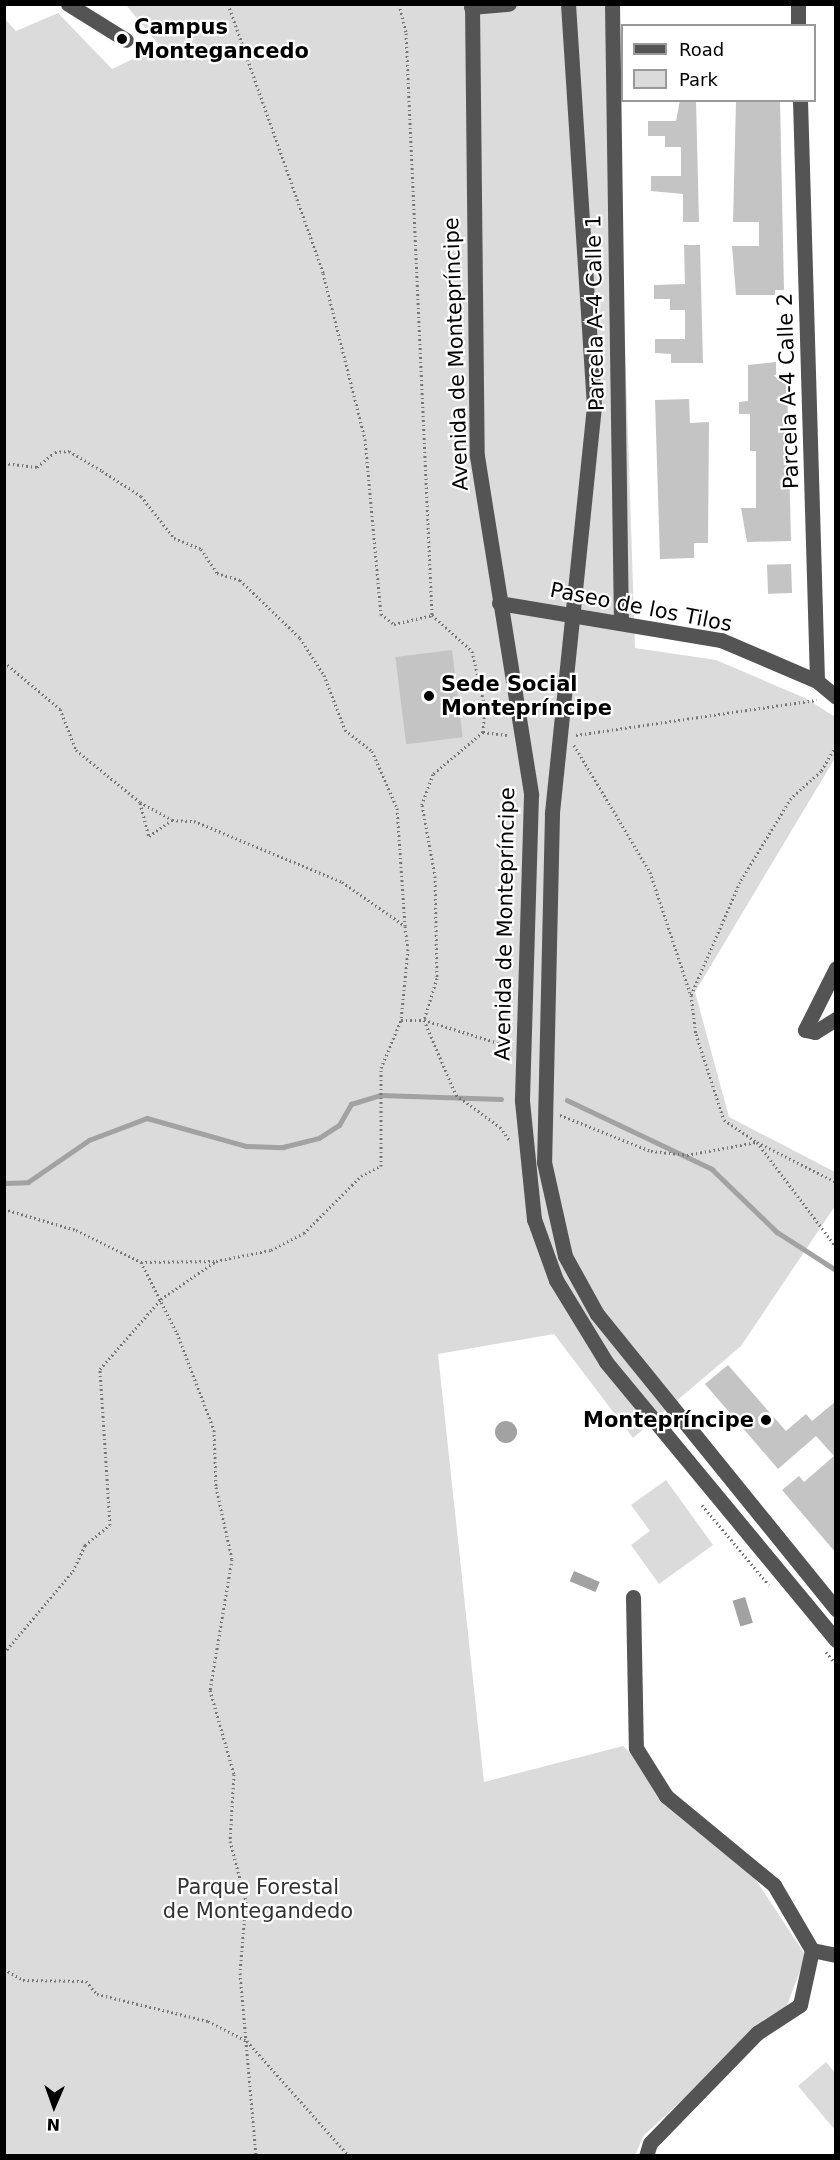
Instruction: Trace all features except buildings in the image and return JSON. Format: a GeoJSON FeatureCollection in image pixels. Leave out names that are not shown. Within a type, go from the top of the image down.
{"type":"FeatureCollection","features":[{"type":"Feature","properties":{"kind":"street"},"geometry":{"type":"LineString","coordinates":[[68,4],[126,40]]}},
{"type":"Feature","properties":{"kind":"street"},"geometry":{"type":"LineString","coordinates":[[471,6],[509,4]]}},
{"type":"Feature","properties":{"kind":"street","name":"Avenida de Montepríncipe"},"geometry":{"type":"LineString","coordinates":[[567,4],[594,406],[552,814],[541,1112],[551,1203],[566,1256],[597,1314],[836,1609]]}},
{"type":"Feature","properties":{"kind":"street","name":"Parcela A-4 Calle 1"},"geometry":{"type":"LineString","coordinates":[[612,4],[621,622]]}},
{"type":"Feature","properties":{"kind":"street"},"geometry":{"type":"LineString","coordinates":[[798,4],[798,24]]}},
{"type":"Feature","properties":{"kind":"street","name":"Avenida de Montepríncipe"},"geometry":{"type":"LineString","coordinates":[[471,6],[477,456],[499,603],[523,737],[532,839],[522,1101],[534,1219],[556,1280],[606,1362],[836,1640]]}},
{"type":"Feature","properties":{"kind":"street","name":"Parcela A-4 Calle 2"},"geometry":{"type":"LineString","coordinates":[[800,102],[817,681]]}},
{"type":"Feature","properties":{"kind":"street","name":"Paseo de los Tilos"},"geometry":{"type":"LineString","coordinates":[[499,603],[721,640],[817,681],[830,698]]}},
{"type":"Feature","properties":{"kind":"street"},"geometry":{"type":"LineString","coordinates":[[836,968],[805,1030],[815,1032],[836,1018]]}},
{"type":"Feature","properties":{"kind":"street"},"geometry":{"type":"LineString","coordinates":[[633,1597],[636,1748],[666,1796],[774,1885],[812,1950],[800,2005],[757,2033],[650,2143],[646,2156]]}},
{"type":"Feature","properties":{"kind":"street"},"geometry":{"type":"LineString","coordinates":[[813,1612],[836,1622]]}},
{"type":"Feature","properties":{"kind":"street"},"geometry":{"type":"LineString","coordinates":[[812,1950],[836,1955]]}},
{"type":"Feature","properties":{"kind":"path"},"geometry":{"type":"LineString","coordinates":[[228,4],[323,273],[365,439],[381,614],[394,624],[432,615]]}},
{"type":"Feature","properties":{"kind":"path"},"geometry":{"type":"LineString","coordinates":[[399,4],[406,33],[432,615],[472,651],[484,708],[483,732]]}},
{"type":"Feature","properties":{"kind":"path"},"geometry":{"type":"LineString","coordinates":[[4,463],[37,467],[56,452],[69,451],[141,496],[174,538],[201,549],[216,573],[240,580],[300,638],[324,675],[345,730],[372,751],[396,808],[408,949],[401,1020],[381,1068],[381,1166],[361,1176],[304,1233],[271,1250],[216,1262],[141,1262],[76,1230],[4,1209]]}},
{"type":"Feature","properties":{"kind":"path"},"geometry":{"type":"LineString","coordinates":[[4,662],[60,709],[76,750],[140,802],[172,820],[194,821],[342,882],[405,926]]}},
{"type":"Feature","properties":{"kind":"path"},"geometry":{"type":"LineString","coordinates":[[830,698],[567,736],[625,824],[650,872],[691,994],[696,1034],[724,1120],[757,1142],[836,1182]]}},
{"type":"Feature","properties":{"kind":"path"},"geometry":{"type":"LineString","coordinates":[[514,1147],[500,1127],[456,1095],[424,1020],[437,978],[435,876],[422,805],[433,774],[483,732],[523,737]]}},
{"type":"Feature","properties":{"kind":"path"},"geometry":{"type":"LineString","coordinates":[[691,994],[740,882],[790,798],[821,771],[836,746]]}},
{"type":"Feature","properties":{"kind":"path"},"geometry":{"type":"LineString","coordinates":[[140,802],[149,836],[172,820]]}},
{"type":"Feature","properties":{"kind":"path"},"geometry":{"type":"LineString","coordinates":[[401,1020],[424,1020],[517,1049]]}},
{"type":"Feature","properties":{"kind":"path"},"geometry":{"type":"LineString","coordinates":[[552,1113],[651,1151],[687,1155],[757,1142]]}},
{"type":"Feature","properties":{"kind":"path"},"geometry":{"type":"LineString","coordinates":[[757,1142],[836,1247]]}},
{"type":"Feature","properties":{"kind":"path"},"geometry":{"type":"LineString","coordinates":[[141,1262],[161,1299],[214,1430],[216,1487],[232,1559],[210,1690],[234,1774],[230,1840],[246,1901],[240,1973],[256,2156]]}},
{"type":"Feature","properties":{"kind":"path"},"geometry":{"type":"LineString","coordinates":[[4,1653],[73,1571],[85,1545],[110,1524],[100,1369],[161,1299],[216,1262]]}},
{"type":"Feature","properties":{"kind":"path"},"geometry":{"type":"LineString","coordinates":[[4,1969],[22,1980],[86,1981],[97,1994],[208,2021],[247,2041],[349,2156]]}},
{"type":"Feature","properties":{"kind":"green space","name":"Parque Forestal de Montegandedo"},"geometry":{"type":"Polygon","coordinates":[[[126,5],[614,5],[635,648],[716,660],[807,699],[835,717],[835,758],[695,992],[729,1117],[835,1172],[835,1206],[741,1346],[633,1438],[554,1334],[438,1354],[484,1782],[623,1746],[754,1877],[806,1956],[787,2005],[644,2135],[635,2155],[5,2156],[5,19],[16,31],[58,13],[112,69],[160,46],[126,5]]]}},
{"type":"Feature","properties":{"kind":"green space"},"geometry":{"type":"Polygon","coordinates":[[[666,1480],[713,1545],[659,1584],[631,1545],[650,1531],[631,1505],[666,1480]]]}},
{"type":"Feature","properties":{"kind":"green space"},"geometry":{"type":"Polygon","coordinates":[[[826,2062],[835,2073],[835,2130],[798,2086],[826,2062]]]}},
{"type":"Feature","properties":{"kind":"shaded area"},"geometry":{"type":"Polygon","coordinates":[[[506,1421],[514,1424],[517,1432],[514,1440],[506,1443],[498,1440],[495,1432],[498,1424],[506,1421]]]}},
{"type":"Feature","properties":{"kind":"shaded area"},"geometry":{"type":"Polygon","coordinates":[[[574,1571],[600,1582],[595,1592],[570,1581],[574,1571]]]}},
{"type":"Feature","properties":{"kind":"shaded area"},"geometry":{"type":"Polygon","coordinates":[[[745,1597],[753,1623],[740,1627],[733,1601],[745,1597]]]}},
{"type":"Feature","properties":{"kind":"waterway"},"geometry":{"type":"LineString","coordinates":[[4,1183],[28,1182],[89,1140],[147,1118],[246,1146],[283,1147],[319,1138],[339,1125],[351,1104],[380,1095],[501,1099]]}},
{"type":"Feature","properties":{"kind":"waterway"},"geometry":{"type":"LineString","coordinates":[[567,1100],[712,1169],[777,1232],[836,1270]]}},
{"type":"Feature","properties":{"kind":"place","name":"Campus Montegancedo"},"geometry":{"type":"Point","coordinates":[122,39]}},
{"type":"Feature","properties":{"kind":"place","name":"Sede Social Montepríncipe"},"geometry":{"type":"Point","coordinates":[429,696]}},
{"type":"Feature","properties":{"kind":"place","name":"Montepríncipe"},"geometry":{"type":"Point","coordinates":[766,1420]}}]}
